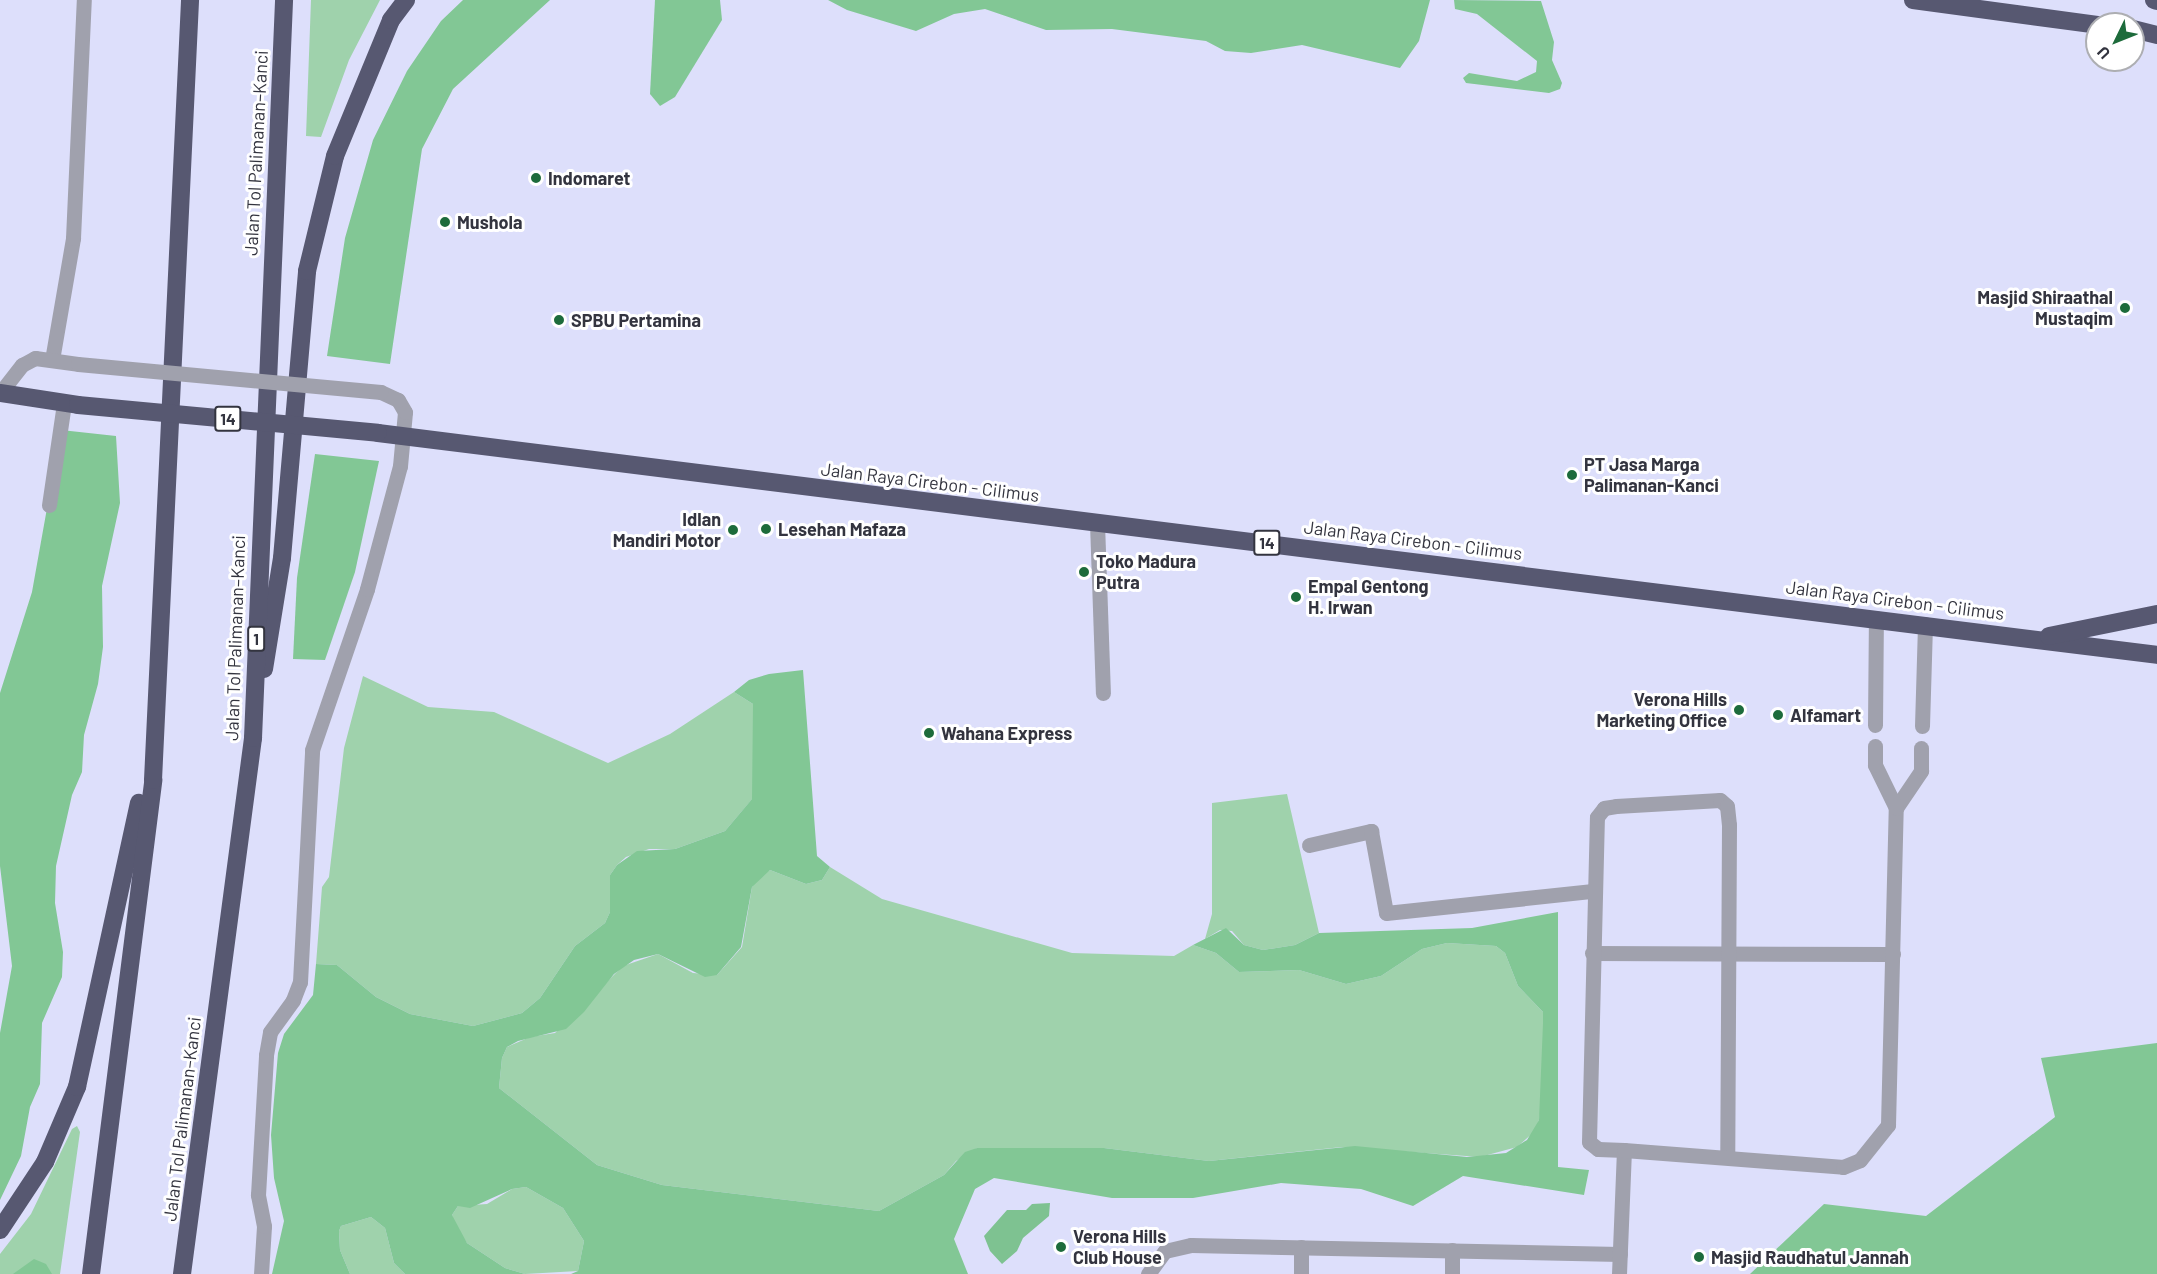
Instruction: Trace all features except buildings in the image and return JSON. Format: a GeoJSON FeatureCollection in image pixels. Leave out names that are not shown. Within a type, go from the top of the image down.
{"type":"FeatureCollection","features":[{"type":"Feature","properties":{"kind":"highway"},"geometry":{"type":"LineString","coordinates":[[91,1274],[153,780],[153,733],[190,0]]}},
{"type":"Feature","properties":{"kind":"highway","name":"Jalan Tol Palimanan–Kanci"},"geometry":{"type":"LineString","coordinates":[[182,1274],[253,738],[284,0]]}},
{"type":"Feature","properties":{"kind":"highway"},"geometry":{"type":"LineString","coordinates":[[253,738],[282,558],[307,271],[335,156],[391,20],[406,0]]}},
{"type":"Feature","properties":{"kind":"highway"},"geometry":{"type":"LineString","coordinates":[[1913,0],[2085,23]]}},
{"type":"Feature","properties":{"kind":"highway","name":"14"},"geometry":{"type":"LineString","coordinates":[[0,393],[71,404]]}},
{"type":"Feature","properties":{"kind":"highway","name":"Jalan Raya Cirebon - Cilimus"},"geometry":{"type":"LineString","coordinates":[[71,404],[378,433],[1925,624],[2157,655]]}},
{"type":"Feature","properties":{"kind":"highway"},"geometry":{"type":"LineString","coordinates":[[2035,639],[2157,614]]}},
{"type":"Feature","properties":{"kind":"highway"},"geometry":{"type":"LineString","coordinates":[[0,1230],[45,1162],[77,1087],[153,733]]}},
{"type":"Feature","properties":{"kind":"street"},"geometry":{"type":"LineString","coordinates":[[52,360],[73,238],[84,0]]}},
{"type":"Feature","properties":{"kind":"street"},"geometry":{"type":"LineString","coordinates":[[0,393],[21,365],[35,358],[381,392],[398,400],[405,412],[404,437],[367,589],[312,750],[300,982],[293,1000],[270,1032],[266,1055],[258,1195],[264,1226],[261,1274]]}},
{"type":"Feature","properties":{"kind":"street"},"geometry":{"type":"LineString","coordinates":[[49,505],[71,404]]}},
{"type":"Feature","properties":{"kind":"street"},"geometry":{"type":"LineString","coordinates":[[1097,523],[1103,693]]}},
{"type":"Feature","properties":{"kind":"street"},"geometry":{"type":"LineString","coordinates":[[1875,724],[1876,618]]}},
{"type":"Feature","properties":{"kind":"street"},"geometry":{"type":"LineString","coordinates":[[1922,726],[1925,624]]}},
{"type":"Feature","properties":{"kind":"street"},"geometry":{"type":"LineString","coordinates":[[1727,1157],[1727,806],[1720,800],[1604,808],[1597,817],[1594,830],[1589,1142],[1598,1149],[1843,1167],[1860,1160],[1876,1144],[1888,1125],[1896,808],[1875,765],[1875,746]]}},
{"type":"Feature","properties":{"kind":"street"},"geometry":{"type":"LineString","coordinates":[[1896,808],[1921,771],[1921,748]]}},
{"type":"Feature","properties":{"kind":"street"},"geometry":{"type":"LineString","coordinates":[[1309,845],[1371,831],[1386,913],[1593,891]]}},
{"type":"Feature","properties":{"kind":"street"},"geometry":{"type":"LineString","coordinates":[[1592,953],[1893,954]]}},
{"type":"Feature","properties":{"kind":"street"},"geometry":{"type":"LineString","coordinates":[[1619,1274],[1624,1150]]}},
{"type":"Feature","properties":{"kind":"street"},"geometry":{"type":"LineString","coordinates":[[1148,1274],[1158,1257],[1176,1247],[1301,1247],[1620,1254]]}},
{"type":"Feature","properties":{"kind":"street"},"geometry":{"type":"LineString","coordinates":[[1301,1247],[1301,1274]]}},
{"type":"Feature","properties":{"kind":"street"},"geometry":{"type":"LineString","coordinates":[[1452,1250],[1452,1274]]}},
{"type":"Feature","properties":{"kind":"shaded area"},"geometry":{"type":"Polygon","coordinates":[[[311,0],[380,0],[349,60],[321,137],[306,136],[311,0]]]}},
{"type":"Feature","properties":{"kind":"shaded area"},"geometry":{"type":"Polygon","coordinates":[[[463,0],[550,0],[453,89],[422,149],[390,364],[327,356],[345,238],[373,140],[407,71],[441,21],[463,0]]]}},
{"type":"Feature","properties":{"kind":"shaded area"},"geometry":{"type":"Polygon","coordinates":[[[655,0],[720,0],[722,20],[675,97],[660,106],[650,94],[655,0]]]}},
{"type":"Feature","properties":{"kind":"shaded area"},"geometry":{"type":"Polygon","coordinates":[[[828,0],[1430,0],[1419,41],[1400,68],[1302,45],[1251,53],[1225,51],[1206,41],[1112,29],[1046,30],[985,9],[954,14],[916,31],[847,10],[828,0]]]}},
{"type":"Feature","properties":{"kind":"shaded area"},"geometry":{"type":"Polygon","coordinates":[[[1454,0],[1541,1],[1554,42],[1552,60],[1562,83],[1560,89],[1549,93],[1466,83],[1463,78],[1469,73],[1517,81],[1536,72],[1537,61],[1477,14],[1455,9],[1454,0]]]}},
{"type":"Feature","properties":{"kind":"shaded area"},"geometry":{"type":"Polygon","coordinates":[[[61,430],[116,436],[120,503],[102,586],[103,647],[98,684],[84,735],[82,772],[72,795],[56,866],[55,903],[63,952],[62,977],[42,1023],[40,1084],[30,1107],[21,1156],[0,1200],[0,1033],[12,966],[0,866],[0,693],[32,592],[61,430]]]}},
{"type":"Feature","properties":{"kind":"shaded area"},"geometry":{"type":"Polygon","coordinates":[[[315,454],[379,461],[355,572],[325,660],[293,659],[297,578],[315,454]]]}},
{"type":"Feature","properties":{"kind":"shaded area"},"geometry":{"type":"Polygon","coordinates":[[[803,670],[817,856],[830,867],[822,880],[806,884],[770,870],[752,887],[741,947],[717,975],[705,977],[658,954],[634,960],[614,974],[584,1012],[566,1029],[518,1041],[507,1047],[502,1058],[499,1088],[597,1165],[662,1185],[879,1211],[944,1175],[965,1152],[977,1148],[1104,1148],[1209,1161],[1355,1146],[1467,1157],[1506,1153],[1527,1140],[1539,1120],[1543,1012],[1518,986],[1505,953],[1496,946],[1447,943],[1422,949],[1381,976],[1346,984],[1299,970],[1239,972],[1216,953],[1193,945],[1226,928],[1244,945],[1263,950],[1295,945],[1319,933],[1472,928],[1558,912],[1558,1167],[1589,1170],[1584,1195],[1463,1176],[1413,1206],[1361,1189],[1281,1183],[1193,1198],[1112,1198],[994,1178],[975,1189],[954,1239],[968,1274],[571,1274],[578,1271],[584,1241],[563,1208],[526,1187],[512,1189],[470,1208],[458,1206],[452,1215],[467,1243],[505,1268],[525,1274],[405,1274],[394,1263],[385,1228],[371,1217],[341,1226],[339,1231],[340,1250],[350,1274],[272,1274],[284,1221],[274,1178],[271,1135],[278,1053],[284,1034],[313,995],[316,964],[337,965],[376,997],[410,1014],[473,1026],[522,1013],[540,998],[575,946],[605,923],[610,912],[610,875],[617,865],[637,851],[675,849],[725,831],[752,799],[753,704],[734,692],[749,680],[769,674],[803,670]]]}},
{"type":"Feature","properties":{"kind":"shaded area"},"geometry":{"type":"Polygon","coordinates":[[[363,676],[428,707],[494,712],[608,763],[670,734],[734,692],[753,704],[753,798],[725,831],[675,849],[649,849],[626,857],[617,865],[610,875],[610,912],[605,923],[575,946],[540,998],[522,1013],[473,1026],[410,1014],[376,997],[337,965],[316,964],[322,887],[329,877],[344,748],[363,676]]]}},
{"type":"Feature","properties":{"kind":"shaded area"},"geometry":{"type":"Polygon","coordinates":[[[1287,794],[1319,933],[1295,945],[1263,950],[1244,945],[1232,931],[1220,930],[1205,939],[1212,914],[1212,803],[1287,794]]]}},
{"type":"Feature","properties":{"kind":"shaded area"},"geometry":{"type":"Polygon","coordinates":[[[830,867],[882,899],[1072,953],[1174,956],[1193,945],[1216,953],[1239,972],[1299,970],[1346,984],[1381,976],[1422,949],[1447,943],[1496,946],[1505,953],[1518,986],[1543,1012],[1543,1096],[1539,1120],[1534,1132],[1517,1147],[1480,1157],[1342,1147],[1209,1161],[1104,1148],[977,1148],[956,1161],[944,1175],[879,1211],[662,1185],[597,1165],[499,1088],[502,1058],[507,1047],[530,1037],[555,1033],[623,966],[658,954],[693,973],[717,975],[742,947],[752,887],[759,877],[770,870],[806,884],[822,880],[830,867]]]}},
{"type":"Feature","properties":{"kind":"shaded area"},"geometry":{"type":"Polygon","coordinates":[[[2157,1043],[2157,1274],[1750,1274],[1824,1204],[1926,1216],[2055,1117],[2041,1058],[2157,1043]]]}},
{"type":"Feature","properties":{"kind":"shaded area"},"geometry":{"type":"Polygon","coordinates":[[[77,1126],[80,1132],[60,1274],[0,1274],[0,1254],[31,1214],[72,1129],[77,1126]]]}},
{"type":"Feature","properties":{"kind":"shaded area"},"geometry":{"type":"Polygon","coordinates":[[[526,1187],[563,1208],[584,1241],[578,1271],[525,1274],[505,1268],[467,1243],[455,1227],[452,1215],[458,1206],[487,1204],[512,1189],[526,1187]]]}},
{"type":"Feature","properties":{"kind":"shaded area"},"geometry":{"type":"Polygon","coordinates":[[[1050,1203],[1049,1216],[1023,1238],[1017,1251],[1002,1264],[990,1251],[984,1236],[1007,1210],[1026,1210],[1032,1204],[1050,1203]]]}},
{"type":"Feature","properties":{"kind":"shaded area"},"geometry":{"type":"Polygon","coordinates":[[[371,1217],[385,1228],[394,1263],[405,1274],[350,1274],[340,1250],[339,1231],[341,1226],[371,1217]]]}},
{"type":"Feature","properties":{"kind":"shaded area"},"geometry":{"type":"Polygon","coordinates":[[[34,1259],[46,1264],[52,1274],[13,1274],[34,1259]]]}},
{"type":"Feature","properties":{"kind":"place","name":"Indomaret"},"geometry":{"type":"Point","coordinates":[536,178]}},
{"type":"Feature","properties":{"kind":"place","name":"Mushola"},"geometry":{"type":"Point","coordinates":[445,222]}},
{"type":"Feature","properties":{"kind":"place","name":"Masjid Shiraathal Mustaqim"},"geometry":{"type":"Point","coordinates":[2125,308]}},
{"type":"Feature","properties":{"kind":"place","name":"SPBU Pertamina"},"geometry":{"type":"Point","coordinates":[559,320]}},
{"type":"Feature","properties":{"kind":"place","name":"PT Jasa Marga Palimanan-Kanci"},"geometry":{"type":"Point","coordinates":[1572,475]}},
{"type":"Feature","properties":{"kind":"place","name":"Lesehan Mafaza"},"geometry":{"type":"Point","coordinates":[766,529]}},
{"type":"Feature","properties":{"kind":"place","name":"Idlan Mandiri Motor"},"geometry":{"type":"Point","coordinates":[733,530]}},
{"type":"Feature","properties":{"kind":"place","name":"Toko Madura Putra"},"geometry":{"type":"Point","coordinates":[1084,572]}},
{"type":"Feature","properties":{"kind":"place","name":"Empal Gentong H. Irwan"},"geometry":{"type":"Point","coordinates":[1296,597]}},
{"type":"Feature","properties":{"kind":"place","name":"Verona Hills Marketing Office"},"geometry":{"type":"Point","coordinates":[1739,710]}},
{"type":"Feature","properties":{"kind":"place","name":"Alfamart"},"geometry":{"type":"Point","coordinates":[1778,715]}},
{"type":"Feature","properties":{"kind":"place","name":"Wahana Express"},"geometry":{"type":"Point","coordinates":[929,733]}},
{"type":"Feature","properties":{"kind":"place","name":"Verona Hills Club House"},"geometry":{"type":"Point","coordinates":[1061,1247]}},
{"type":"Feature","properties":{"kind":"place","name":"Masjid Raudhatul Jannah"},"geometry":{"type":"Point","coordinates":[1699,1257]}}]}
